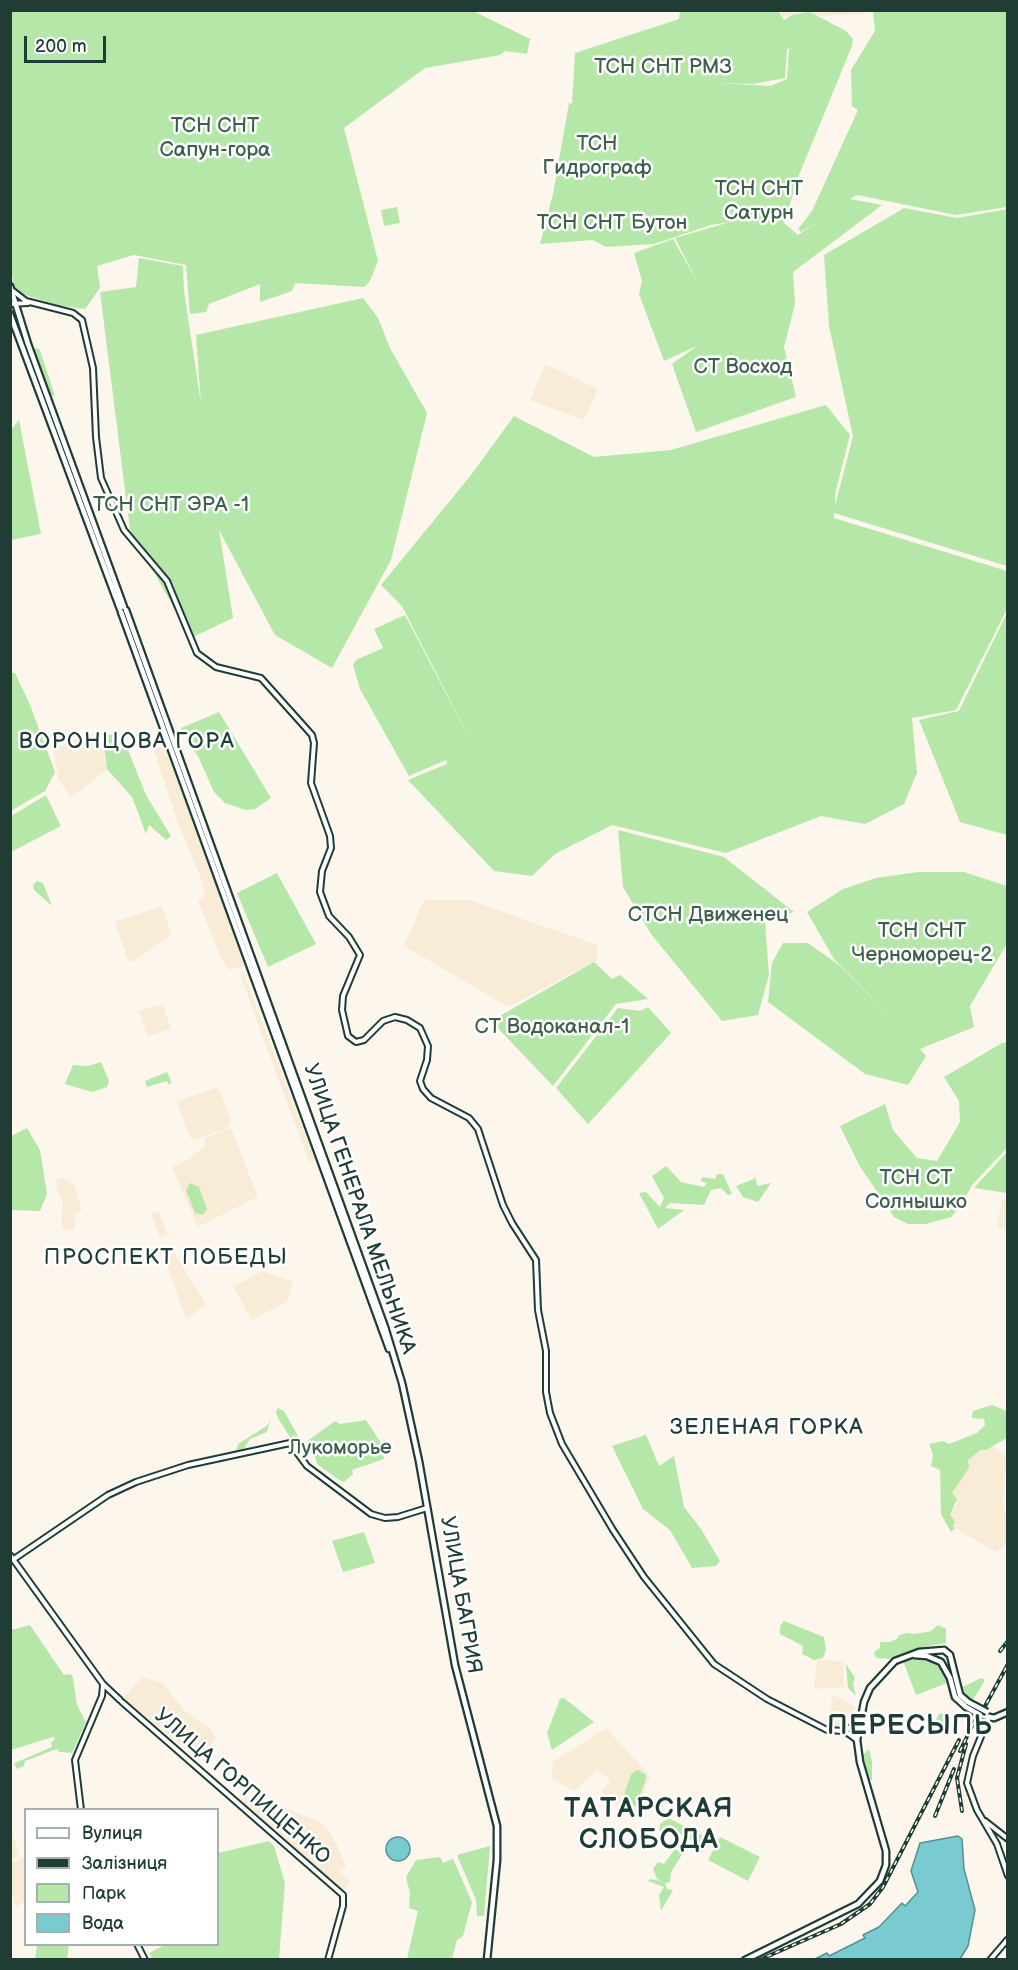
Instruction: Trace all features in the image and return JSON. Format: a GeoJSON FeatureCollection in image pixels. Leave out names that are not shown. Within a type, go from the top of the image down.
{"type":"FeatureCollection","features":[{"type":"Feature","properties":{"kind":"main road"},"geometry":{"type":"LineString","coordinates":[[12,291],[28,303]]}},
{"type":"Feature","properties":{"kind":"main road"},"geometry":{"type":"LineString","coordinates":[[12,291],[12,303],[28,303],[65,311],[81,318],[87,333],[94,377],[96,437],[101,478],[124,530],[167,581],[194,648],[200,657],[227,670],[261,678],[312,735],[314,743],[311,783],[330,836],[331,848],[322,871],[320,892],[329,916],[349,937],[360,955],[343,996],[342,1010],[348,1036],[356,1042],[364,1040],[383,1022],[395,1017],[407,1020],[420,1028],[428,1046],[420,1081],[423,1089],[431,1098],[469,1118],[478,1129],[512,1223],[536,1260],[538,1310],[546,1351],[546,1392],[550,1413],[562,1444],[613,1530],[660,1599],[714,1664],[735,1680],[804,1720],[833,1732],[845,1731],[859,1721]]}},
{"type":"Feature","properties":{"kind":"main road","name":"УЛИЦА ГЕНЕРАЛА МЕЛЬНИКА"},"geometry":{"type":"LineString","coordinates":[[12,303],[337,1201],[385,1327],[397,1368]]}},
{"type":"Feature","properties":{"kind":"main road"},"geometry":{"type":"LineString","coordinates":[[17,312],[19,307],[28,303]]}},
{"type":"Feature","properties":{"kind":"main road","name":"УЛИЦА ГЕНЕРАЛА МЕЛЬНИКА"},"geometry":{"type":"LineString","coordinates":[[10,314],[123,610]]}},
{"type":"Feature","properties":{"kind":"main road","name":"УЛИЦА БАГРИЯ"},"geometry":{"type":"LineString","coordinates":[[397,1368],[411,1422],[428,1508],[455,1665],[497,1826],[497,1860],[488,1959]]}},
{"type":"Feature","properties":{"kind":"main road"},"geometry":{"type":"LineString","coordinates":[[14,1559],[108,1496],[136,1482],[188,1465],[290,1443],[307,1466],[371,1514],[385,1518],[398,1517],[428,1508]]}},
{"type":"Feature","properties":{"kind":"main road","name":"УЛИЦА ГОРПИЩЕНКО"},"geometry":{"type":"LineString","coordinates":[[10,1555],[103,1684],[342,1895],[343,1906],[328,1959]]}},
{"type":"Feature","properties":{"kind":"main road"},"geometry":{"type":"LineString","coordinates":[[745,1959],[858,1904],[871,1893],[882,1877],[886,1851],[860,1762],[857,1740],[859,1721],[870,1688],[895,1661],[927,1650],[944,1650],[949,1653],[957,1700],[980,1715],[984,1721],[984,1729]]}},
{"type":"Feature","properties":{"kind":"main road"},"geometry":{"type":"LineString","coordinates":[[944,1650],[938,1653],[940,1662],[952,1677],[961,1697],[990,1716],[1005,1713]]}},
{"type":"Feature","properties":{"kind":"main road"},"geometry":{"type":"LineString","coordinates":[[909,1655],[927,1656],[940,1662],[947,1662],[950,1657]]}},
{"type":"Feature","properties":{"kind":"main road"},"geometry":{"type":"LineString","coordinates":[[81,1808],[75,1760],[103,1694],[103,1684]]}},
{"type":"Feature","properties":{"kind":"main road"},"geometry":{"type":"LineString","coordinates":[[103,1694],[112,1693]]}},
{"type":"Feature","properties":{"kind":"main road"},"geometry":{"type":"LineString","coordinates":[[980,1715],[1005,1713]]}},
{"type":"Feature","properties":{"kind":"main road"},"geometry":{"type":"LineString","coordinates":[[990,1716],[967,1778],[982,1819],[997,1844],[1008,1876]]}},
{"type":"Feature","properties":{"kind":"main road"},"geometry":{"type":"LineString","coordinates":[[845,1731],[857,1740]]}},
{"type":"Feature","properties":{"kind":"main road"},"geometry":{"type":"LineString","coordinates":[[982,1819],[1008,1839]]}},
{"type":"Feature","properties":{"kind":"main road"},"geometry":{"type":"LineString","coordinates":[[990,1959],[1008,1940]]}},
{"type":"Feature","properties":{"kind":"shaded area"},"geometry":{"type":"Polygon","coordinates":[[[779,11],[873,11],[859,15],[782,16],[779,11]]]}},
{"type":"Feature","properties":{"kind":"shaded area"},"geometry":{"type":"Polygon","coordinates":[[[545,364],[598,389],[584,420],[530,400],[545,364]]]}},
{"type":"Feature","properties":{"kind":"shaded area"},"geometry":{"type":"Polygon","coordinates":[[[98,733],[107,769],[71,798],[59,780],[53,750],[67,742],[98,733]]]}},
{"type":"Feature","properties":{"kind":"shaded area"},"geometry":{"type":"Polygon","coordinates":[[[152,745],[166,748],[221,896],[244,966],[229,970],[220,956],[198,901],[205,896],[200,876],[179,826],[152,745]]]}},
{"type":"Feature","properties":{"kind":"shaded area"},"geometry":{"type":"Polygon","coordinates":[[[424,900],[469,900],[597,945],[597,960],[509,1007],[404,946],[424,900]]]}},
{"type":"Feature","properties":{"kind":"shaded area"},"geometry":{"type":"Polygon","coordinates":[[[162,906],[171,934],[133,962],[128,960],[115,922],[162,906]]]}},
{"type":"Feature","properties":{"kind":"shaded area"},"geometry":{"type":"Polygon","coordinates":[[[244,974],[315,1160],[309,1162],[240,975],[244,974]]]}},
{"type":"Feature","properties":{"kind":"shaded area"},"geometry":{"type":"Polygon","coordinates":[[[163,1004],[171,1029],[147,1036],[139,1011],[163,1004]]]}},
{"type":"Feature","properties":{"kind":"shaded area"},"geometry":{"type":"Polygon","coordinates":[[[216,1088],[220,1090],[231,1122],[227,1128],[193,1140],[189,1136],[177,1101],[216,1088]]]}},
{"type":"Feature","properties":{"kind":"shaded area"},"geometry":{"type":"Polygon","coordinates":[[[231,1128],[258,1197],[198,1227],[172,1167],[191,1158],[205,1145],[204,1138],[231,1128]]]}},
{"type":"Feature","properties":{"kind":"shaded area"},"geometry":{"type":"Polygon","coordinates":[[[63,1178],[74,1185],[82,1210],[74,1213],[75,1228],[64,1231],[61,1222],[63,1203],[56,1187],[57,1180],[63,1178]]]}},
{"type":"Feature","properties":{"kind":"shaded area"},"geometry":{"type":"Polygon","coordinates":[[[1008,1199],[1007,1229],[997,1227],[1002,1200],[1008,1199]]]}},
{"type":"Feature","properties":{"kind":"shaded area"},"geometry":{"type":"Polygon","coordinates":[[[159,1211],[167,1235],[160,1238],[151,1213],[159,1211]]]}},
{"type":"Feature","properties":{"kind":"shaded area"},"geometry":{"type":"Polygon","coordinates":[[[171,1247],[206,1305],[186,1319],[162,1250],[171,1247]]]}},
{"type":"Feature","properties":{"kind":"shaded area"},"geometry":{"type":"Polygon","coordinates":[[[262,1271],[293,1282],[287,1302],[252,1320],[233,1287],[262,1271]]]}},
{"type":"Feature","properties":{"kind":"shaded area"},"geometry":{"type":"Polygon","coordinates":[[[993,1446],[1007,1458],[1003,1503],[1007,1521],[1007,1544],[996,1552],[955,1528],[950,1515],[957,1504],[952,1494],[968,1460],[981,1450],[993,1446]]]}},
{"type":"Feature","properties":{"kind":"shaded area"},"geometry":{"type":"Polygon","coordinates":[[[817,1660],[843,1661],[844,1687],[814,1689],[817,1660]]]}},
{"type":"Feature","properties":{"kind":"shaded area"},"geometry":{"type":"Polygon","coordinates":[[[142,1677],[162,1683],[185,1711],[211,1729],[216,1738],[198,1760],[123,1698],[142,1677]]]}},
{"type":"Feature","properties":{"kind":"shaded area"},"geometry":{"type":"Polygon","coordinates":[[[832,1694],[856,1707],[851,1719],[842,1726],[829,1728],[832,1694]]]}},
{"type":"Feature","properties":{"kind":"shaded area"},"geometry":{"type":"Polygon","coordinates":[[[606,1728],[650,1776],[639,1809],[631,1814],[623,1811],[601,1792],[611,1781],[597,1769],[575,1791],[552,1779],[553,1762],[606,1728]]]}},
{"type":"Feature","properties":{"kind":"shaded area"},"geometry":{"type":"Polygon","coordinates":[[[245,1797],[274,1808],[281,1806],[322,1823],[334,1839],[346,1866],[339,1871],[350,1881],[342,1891],[241,1803],[245,1797]]]}},
{"type":"Feature","properties":{"kind":"shaded area"},"geometry":{"type":"Polygon","coordinates":[[[10,1825],[19,1854],[11,1861],[10,1861],[10,1825]]]}},
{"type":"Feature","properties":{"kind":"shaded area"},"geometry":{"type":"Polygon","coordinates":[[[24,1857],[24,1902],[16,1907],[11,1891],[11,1863],[24,1857]]]}},
{"type":"Feature","properties":{"kind":"green space"},"geometry":{"type":"Polygon","coordinates":[[[882,10],[1007,11],[1007,207],[956,215],[857,195],[850,199],[882,205],[793,272],[795,304],[784,347],[796,397],[696,432],[672,364],[697,346],[664,361],[639,294],[642,281],[634,253],[673,239],[698,283],[675,238],[730,222],[711,225],[654,244],[606,247],[593,240],[540,244],[553,194],[569,103],[572,104],[575,53],[679,19],[680,11],[778,11],[784,20],[792,15],[810,12],[846,31],[853,39],[852,46],[799,175],[784,223],[798,235],[820,220],[801,232],[798,229],[812,211],[858,110],[852,106],[851,70],[875,31],[873,13],[882,10]],[[797,48],[787,49],[785,78],[753,84],[716,83],[770,86],[787,79],[789,49],[797,48]]]}},
{"type":"Feature","properties":{"kind":"green space","name":"ТСН СНТ Сапун-гора"},"geometry":{"type":"Polygon","coordinates":[[[11,11],[473,11],[530,39],[527,54],[505,51],[500,55],[425,68],[344,128],[378,261],[370,281],[364,287],[295,283],[292,291],[260,302],[260,284],[209,304],[206,312],[190,314],[186,265],[134,255],[97,266],[100,288],[85,309],[57,305],[16,292],[11,272],[11,11]]]}},
{"type":"Feature","properties":{"kind":"green space"},"geometry":{"type":"Polygon","coordinates":[[[397,207],[400,223],[384,226],[381,210],[397,207]]]}},
{"type":"Feature","properties":{"kind":"green space"},"geometry":{"type":"Polygon","coordinates":[[[904,208],[957,218],[1008,209],[1007,566],[834,513],[834,518],[1007,571],[1007,609],[956,710],[912,718],[917,773],[904,804],[865,824],[821,816],[726,853],[612,825],[555,854],[532,876],[494,871],[408,780],[447,764],[446,760],[409,776],[360,689],[353,665],[356,660],[383,648],[374,629],[405,615],[476,751],[402,606],[381,585],[471,475],[514,416],[594,457],[671,450],[826,405],[850,435],[835,494],[835,506],[853,436],[829,326],[824,255],[904,208]]]}},
{"type":"Feature","properties":{"kind":"green space","name":"ТСН СНТ ЭРА -1"},"geometry":{"type":"Polygon","coordinates":[[[139,258],[183,266],[184,291],[201,404],[196,335],[363,298],[378,318],[390,348],[427,413],[391,560],[332,668],[275,635],[219,530],[233,618],[191,638],[130,530],[100,292],[136,287],[139,258]]]}},
{"type":"Feature","properties":{"kind":"green space"},"geometry":{"type":"Polygon","coordinates":[[[34,349],[40,350],[55,396],[51,395],[34,349]]]}},
{"type":"Feature","properties":{"kind":"green space"},"geometry":{"type":"Polygon","coordinates":[[[19,420],[41,534],[11,540],[11,430],[19,420]]]}},
{"type":"Feature","properties":{"kind":"green space"},"geometry":{"type":"Polygon","coordinates":[[[1007,613],[1008,835],[960,822],[919,720],[959,711],[1007,613]]]}},
{"type":"Feature","properties":{"kind":"green space"},"geometry":{"type":"Polygon","coordinates":[[[11,673],[15,673],[30,705],[55,772],[45,791],[11,811],[11,673]]]}},
{"type":"Feature","properties":{"kind":"green space"},"geometry":{"type":"Polygon","coordinates":[[[219,712],[271,798],[255,809],[246,810],[225,803],[214,792],[199,758],[181,728],[219,712]]]}},
{"type":"Feature","properties":{"kind":"green space"},"geometry":{"type":"Polygon","coordinates":[[[102,734],[122,735],[146,795],[171,836],[166,840],[149,825],[146,834],[132,797],[107,769],[102,734]]]}},
{"type":"Feature","properties":{"kind":"green space"},"geometry":{"type":"Polygon","coordinates":[[[46,795],[61,826],[11,852],[11,816],[46,795]]]}},
{"type":"Feature","properties":{"kind":"green space","name":"СТСН Движенец"},"geometry":{"type":"Polygon","coordinates":[[[618,830],[724,857],[794,912],[765,922],[769,975],[758,1015],[722,1021],[651,934],[623,887],[618,830]]]}},
{"type":"Feature","properties":{"kind":"green space","name":"ТСН СНТ Черноморец-2"},"geometry":{"type":"Polygon","coordinates":[[[918,872],[964,872],[1007,886],[1008,942],[970,1006],[974,1027],[920,1049],[926,1056],[908,1085],[865,1074],[768,1002],[772,963],[783,943],[808,943],[840,966],[906,1033],[834,959],[807,912],[843,889],[876,878],[918,872]]]}},
{"type":"Feature","properties":{"kind":"green space"},"geometry":{"type":"Polygon","coordinates":[[[277,873],[316,944],[268,967],[237,893],[277,873]]]}},
{"type":"Feature","properties":{"kind":"green space"},"geometry":{"type":"Polygon","coordinates":[[[37,881],[43,883],[52,906],[34,890],[33,885],[37,881]]]}},
{"type":"Feature","properties":{"kind":"green space","name":"СТ Водоканал-1"},"geometry":{"type":"Polygon","coordinates":[[[594,962],[612,979],[620,975],[648,999],[616,1004],[553,1086],[491,1021],[594,962]]]}},
{"type":"Feature","properties":{"kind":"green space"},"geometry":{"type":"Polygon","coordinates":[[[648,1007],[671,1033],[588,1124],[556,1088],[618,1008],[640,1011],[648,1007]]]}},
{"type":"Feature","properties":{"kind":"green space","name":"ТСН СТ Солнышко"},"geometry":{"type":"Polygon","coordinates":[[[1007,1042],[1007,1148],[972,1185],[960,1207],[951,1217],[926,1224],[908,1224],[894,1217],[859,1165],[840,1126],[885,1104],[893,1130],[917,1158],[937,1161],[960,1122],[959,1101],[944,1077],[1007,1042]]]}},
{"type":"Feature","properties":{"kind":"green space"},"geometry":{"type":"Polygon","coordinates":[[[101,1062],[109,1081],[107,1087],[92,1092],[65,1084],[73,1065],[88,1066],[101,1062]]]}},
{"type":"Feature","properties":{"kind":"green space"},"geometry":{"type":"Polygon","coordinates":[[[167,1072],[172,1083],[168,1084],[167,1081],[147,1087],[145,1081],[167,1072]]]}},
{"type":"Feature","properties":{"kind":"green space"},"geometry":{"type":"Polygon","coordinates":[[[27,1128],[40,1150],[47,1194],[40,1211],[11,1210],[11,1136],[27,1128]]]}},
{"type":"Feature","properties":{"kind":"green space"},"geometry":{"type":"Polygon","coordinates":[[[1007,1152],[1007,1193],[974,1188],[1007,1152]]]}},
{"type":"Feature","properties":{"kind":"green space"},"geometry":{"type":"Polygon","coordinates":[[[666,1166],[681,1182],[704,1187],[707,1183],[701,1181],[702,1177],[715,1179],[717,1174],[723,1174],[732,1194],[728,1195],[721,1188],[711,1190],[704,1205],[670,1203],[665,1208],[684,1210],[658,1229],[639,1193],[646,1192],[660,1207],[664,1198],[652,1176],[666,1166]]]}},
{"type":"Feature","properties":{"kind":"green space"},"geometry":{"type":"Polygon","coordinates":[[[756,1178],[757,1186],[771,1183],[758,1202],[743,1197],[736,1186],[756,1178]]]}},
{"type":"Feature","properties":{"kind":"green space"},"geometry":{"type":"Polygon","coordinates":[[[190,1183],[199,1187],[207,1209],[203,1215],[195,1213],[186,1190],[190,1183]]]}},
{"type":"Feature","properties":{"kind":"green space"},"geometry":{"type":"Polygon","coordinates":[[[992,1405],[1007,1411],[1007,1438],[986,1450],[981,1450],[968,1460],[969,1468],[952,1493],[957,1499],[950,1515],[955,1521],[953,1526],[955,1528],[951,1532],[941,1514],[940,1470],[931,1466],[933,1455],[929,1444],[943,1441],[949,1444],[977,1433],[985,1425],[984,1419],[972,1418],[973,1411],[992,1405]]]}},
{"type":"Feature","properties":{"kind":"green space"},"geometry":{"type":"Polygon","coordinates":[[[278,1408],[284,1411],[304,1447],[302,1452],[278,1418],[276,1412],[278,1408]]]}},
{"type":"Feature","properties":{"kind":"green space"},"geometry":{"type":"Polygon","coordinates":[[[271,1418],[267,1432],[250,1439],[244,1449],[236,1451],[238,1444],[268,1425],[271,1418]]]}},
{"type":"Feature","properties":{"kind":"green space","name":"Лукоморье"},"geometry":{"type":"Polygon","coordinates":[[[366,1420],[381,1443],[384,1459],[352,1470],[353,1474],[344,1482],[317,1464],[306,1442],[335,1421],[340,1424],[366,1420]]]}},
{"type":"Feature","properties":{"kind":"green space"},"geometry":{"type":"Polygon","coordinates":[[[646,1435],[659,1466],[674,1456],[684,1507],[701,1529],[720,1561],[716,1566],[692,1568],[670,1530],[643,1509],[612,1446],[646,1435]]]}},
{"type":"Feature","properties":{"kind":"green space"},"geometry":{"type":"Polygon","coordinates":[[[364,1532],[375,1563],[343,1572],[332,1541],[364,1532]]]}},
{"type":"Feature","properties":{"kind":"green space"},"geometry":{"type":"Polygon","coordinates":[[[784,1621],[824,1637],[826,1650],[823,1658],[814,1660],[802,1654],[803,1646],[780,1634],[780,1626],[784,1621]]]}},
{"type":"Feature","properties":{"kind":"green space"},"geometry":{"type":"Polygon","coordinates":[[[30,1625],[64,1675],[71,1674],[77,1705],[86,1722],[72,1753],[59,1752],[57,1749],[25,1761],[24,1766],[17,1769],[14,1764],[52,1747],[51,1743],[55,1739],[53,1737],[11,1750],[11,1630],[30,1625]]]}},
{"type":"Feature","properties":{"kind":"green space"},"geometry":{"type":"Polygon","coordinates":[[[938,1625],[946,1629],[946,1643],[917,1648],[890,1659],[876,1658],[874,1652],[880,1648],[880,1642],[890,1642],[897,1639],[899,1635],[907,1633],[931,1631],[938,1625]]]}},
{"type":"Feature","properties":{"kind":"green space"},"geometry":{"type":"Polygon","coordinates":[[[920,1659],[932,1662],[942,1669],[947,1683],[916,1695],[903,1661],[920,1659]]]}},
{"type":"Feature","properties":{"kind":"green space"},"geometry":{"type":"Polygon","coordinates":[[[846,1664],[855,1678],[853,1684],[856,1696],[848,1688],[846,1664]]]}},
{"type":"Feature","properties":{"kind":"green space"},"geometry":{"type":"Polygon","coordinates":[[[981,1678],[985,1680],[973,1700],[963,1694],[961,1688],[981,1678]]]}},
{"type":"Feature","properties":{"kind":"green space"},"geometry":{"type":"Polygon","coordinates":[[[564,1698],[594,1722],[552,1750],[547,1733],[560,1699],[564,1698]]]}},
{"type":"Feature","properties":{"kind":"green space"},"geometry":{"type":"Polygon","coordinates":[[[939,1714],[947,1715],[946,1720],[937,1730],[933,1725],[939,1714]]]}},
{"type":"Feature","properties":{"kind":"green space"},"geometry":{"type":"Polygon","coordinates":[[[869,1749],[872,1761],[872,1780],[869,1780],[863,1755],[869,1749]]]}},
{"type":"Feature","properties":{"kind":"green space"},"geometry":{"type":"Polygon","coordinates":[[[638,1770],[645,1774],[646,1779],[636,1806],[626,1810],[622,1801],[631,1774],[638,1770]]]}},
{"type":"Feature","properties":{"kind":"green space"},"geometry":{"type":"Polygon","coordinates":[[[668,1818],[704,1836],[707,1842],[705,1850],[701,1852],[698,1844],[677,1832],[667,1828],[659,1831],[660,1824],[668,1818]]]}},
{"type":"Feature","properties":{"kind":"green space"},"geometry":{"type":"Polygon","coordinates":[[[720,1837],[760,1857],[748,1881],[708,1860],[720,1837]]]}},
{"type":"Feature","properties":{"kind":"green space"},"geometry":{"type":"Polygon","coordinates":[[[269,1841],[274,1846],[285,1883],[279,1959],[153,1959],[149,1953],[163,1946],[219,1946],[219,1853],[269,1841]]]}},
{"type":"Feature","properties":{"kind":"green space"},"geometry":{"type":"Polygon","coordinates":[[[490,1846],[484,1916],[477,1916],[476,1900],[457,1855],[490,1846]]]}},
{"type":"Feature","properties":{"kind":"green space"},"geometry":{"type":"Polygon","coordinates":[[[675,1849],[683,1853],[671,1872],[670,1882],[665,1883],[667,1889],[673,1890],[661,1911],[659,1895],[664,1887],[648,1881],[650,1879],[662,1881],[657,1879],[653,1869],[658,1862],[664,1864],[675,1849]]]}},
{"type":"Feature","properties":{"kind":"green space"},"geometry":{"type":"Polygon","coordinates":[[[440,1857],[443,1863],[453,1859],[472,1902],[463,1936],[457,1940],[452,1959],[407,1959],[418,1911],[409,1908],[410,1893],[406,1877],[416,1860],[440,1857]]]}},
{"type":"Feature","properties":{"kind":"green space"},"geometry":{"type":"Polygon","coordinates":[[[37,1946],[69,1946],[67,1959],[35,1959],[37,1946]]]}},
{"type":"Feature","properties":{"kind":"water"},"geometry":{"type":"Polygon","coordinates":[[[958,1836],[962,1839],[964,1869],[975,1910],[968,1946],[960,1959],[815,1959],[827,1953],[829,1956],[865,1938],[863,1935],[879,1927],[902,1903],[905,1906],[918,1892],[911,1871],[920,1843],[958,1836]]]}},
{"type":"Feature","properties":{"kind":"water"},"geometry":{"type":"Polygon","coordinates":[[[398,1837],[403,1838],[409,1844],[409,1854],[403,1860],[398,1861],[393,1860],[387,1854],[386,1849],[387,1844],[393,1838],[398,1837]]]}},
{"type":"Feature","properties":{"kind":"railway"},"geometry":{"type":"LineString","coordinates":[[1000,1651],[1008,1641]]}},
{"type":"Feature","properties":{"kind":"railway"},"geometry":{"type":"LineString","coordinates":[[978,1719],[1008,1664]]}},
{"type":"Feature","properties":{"kind":"railway"},"geometry":{"type":"LineString","coordinates":[[960,1751],[977,1716]]}},
{"type":"Feature","properties":{"kind":"railway"},"geometry":{"type":"LineString","coordinates":[[759,1960],[841,1924],[870,1904],[883,1887],[959,1740]]}},
{"type":"Feature","properties":{"kind":"railway"},"geometry":{"type":"LineString","coordinates":[[962,1811],[957,1778],[966,1744]]}},
{"type":"Feature","properties":{"kind":"railway"},"geometry":{"type":"LineString","coordinates":[[935,1816],[954,1769]]}},
{"type":"Feature","properties":{"kind":"district","name":"ВОРОНЦОВА ГОРА"},"geometry":{"type":"Point","coordinates":[127,742]}},
{"type":"Feature","properties":{"kind":"district","name":"ПРОСПЕКТ ПОБЕДЫ"},"geometry":{"type":"Point","coordinates":[166,1258]}},
{"type":"Feature","properties":{"kind":"district","name":"ЗЕЛЕНАЯ ГОРКА"},"geometry":{"type":"Point","coordinates":[767,1428]}},
{"type":"Feature","properties":{"kind":"district","name":"ПЕРЕСЫПЬ"},"geometry":{"type":"Point","coordinates":[910,1727]}},
{"type":"Feature","properties":{"kind":"district","name":"ТАТАРСКАЯ СЛОБОДА"},"geometry":{"type":"Point","coordinates":[649,1826]}},
{"type":"Feature","properties":{"kind":"park label","name":"ТСН СНТ РМЗ"},"geometry":{"type":"Point","coordinates":[663,68]}},
{"type":"Feature","properties":{"kind":"park label","name":"ТСН Гидрограф"},"geometry":{"type":"Point","coordinates":[597,157]}},
{"type":"Feature","properties":{"kind":"park label","name":"ТСН СНТ Сатурн"},"geometry":{"type":"Point","coordinates":[759,202]}},
{"type":"Feature","properties":{"kind":"park label","name":"ТСН СНТ Бутон"},"geometry":{"type":"Point","coordinates":[612,224]}},
{"type":"Feature","properties":{"kind":"park label","name":"СТ Восход"},"geometry":{"type":"Point","coordinates":[743,368]}}]}
